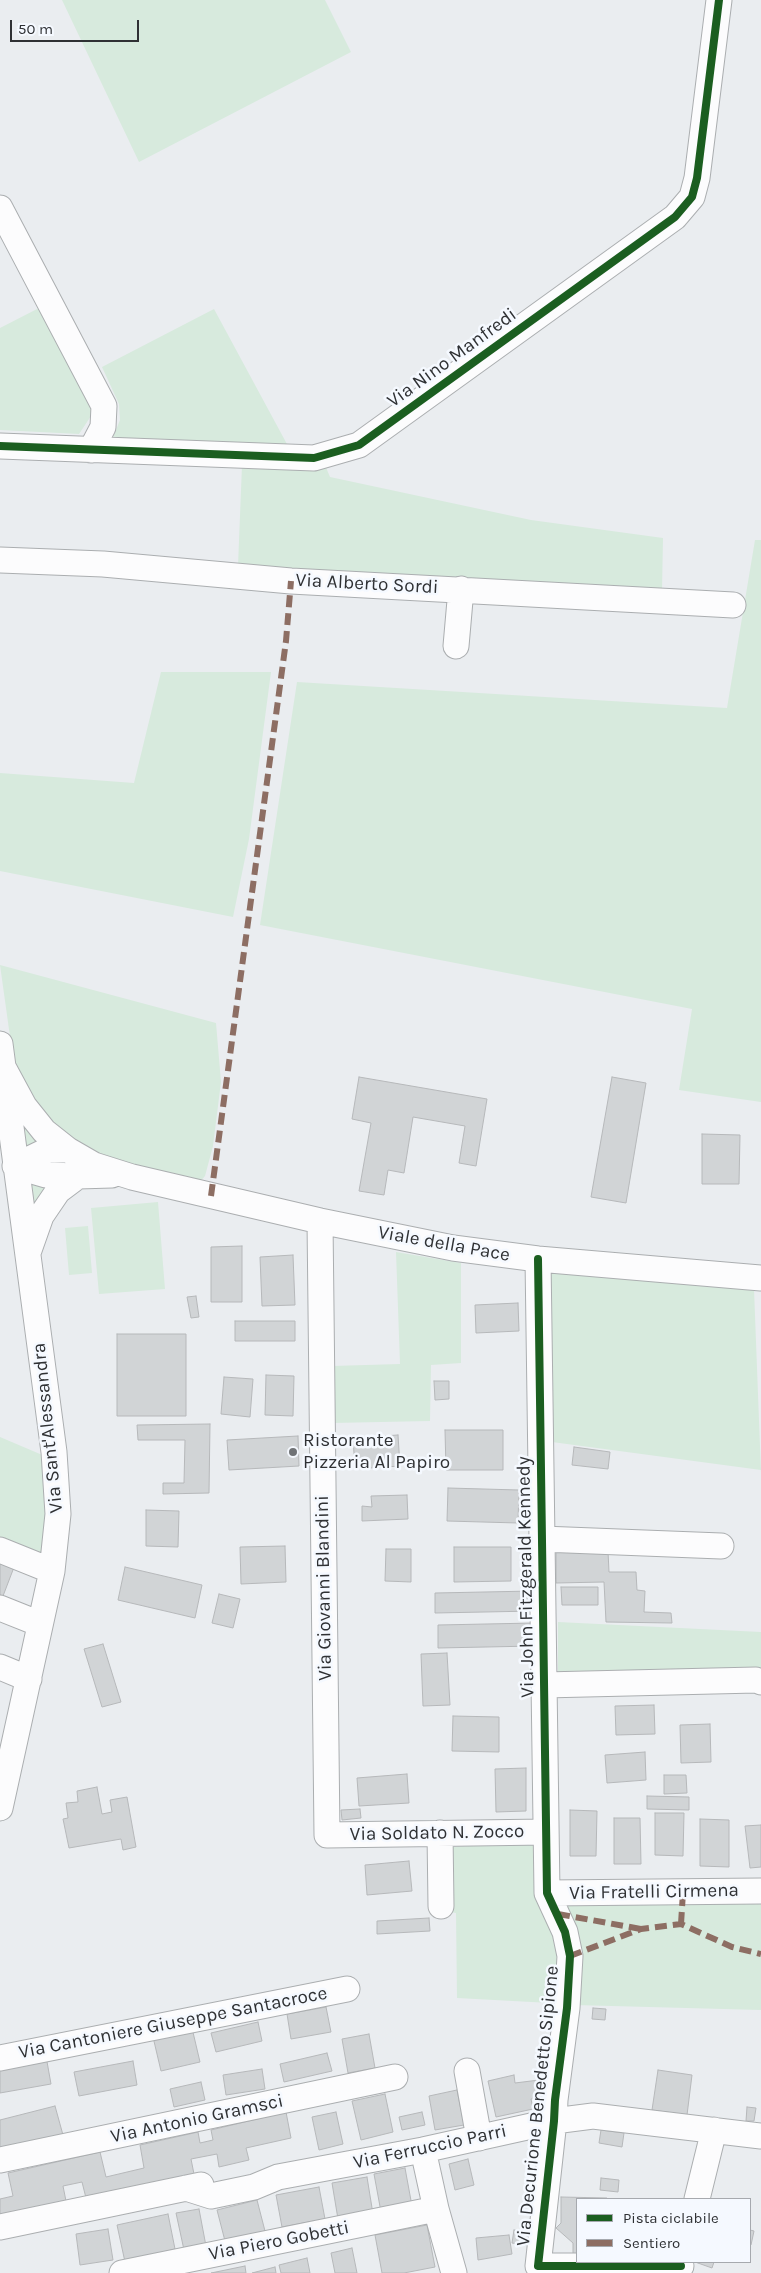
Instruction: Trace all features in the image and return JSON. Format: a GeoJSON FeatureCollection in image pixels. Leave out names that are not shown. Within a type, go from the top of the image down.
{"type":"FeatureCollection","features":[{"type":"Feature","properties":{"kind":"street","name":"Via Nino Manfredi"},"geometry":{"type":"LineString","coordinates":[[0,446],[314,458],[359,445],[675,217],[692,197],[697,178],[719,0]]}},
{"type":"Feature","properties":{"kind":"street"},"geometry":{"type":"LineString","coordinates":[[0,208],[104,406],[103,427],[91,450]]}},
{"type":"Feature","properties":{"kind":"street","name":"Via Alberto Sordi"},"geometry":{"type":"LineString","coordinates":[[0,560],[103,564],[291,581],[734,604]]}},
{"type":"Feature","properties":{"kind":"street"},"geometry":{"type":"LineString","coordinates":[[456,646],[461,589]]}},
{"type":"Feature","properties":{"kind":"street"},"geometry":{"type":"LineString","coordinates":[[2,1055],[24,1106],[44,1131],[68,1150],[94,1165],[132,1177]]}},
{"type":"Feature","properties":{"kind":"street","name":"Via Sant'Alessandra"},"geometry":{"type":"LineString","coordinates":[[0,1808],[9,1728],[29,1679],[52,1571],[58,1514],[54,1452],[15,1166],[2,1055]]}},
{"type":"Feature","properties":{"kind":"street"},"geometry":{"type":"LineString","coordinates":[[15,1166],[48,1150],[68,1150]]}},
{"type":"Feature","properties":{"kind":"street"},"geometry":{"type":"LineString","coordinates":[[15,1166],[46,1176],[102,1174],[132,1177]]}},
{"type":"Feature","properties":{"kind":"street"},"geometry":{"type":"LineString","coordinates":[[28,1253],[41,1216],[58,1192],[78,1176]]}},
{"type":"Feature","properties":{"kind":"street","name":"Viale della Pace"},"geometry":{"type":"LineString","coordinates":[[132,1177],[320,1221],[452,1248],[538,1260],[761,1278]]}},
{"type":"Feature","properties":{"kind":"street","name":"Via Giovanni Blandini"},"geometry":{"type":"LineString","coordinates":[[320,1221],[328,1835]]}},
{"type":"Feature","properties":{"kind":"street","name":"Via John Fitzgerald Kennedy"},"geometry":{"type":"LineString","coordinates":[[538,1260],[547,1893]]}},
{"type":"Feature","properties":{"kind":"street"},"geometry":{"type":"LineString","coordinates":[[542,1539],[721,1546]]}},
{"type":"Feature","properties":{"kind":"street"},"geometry":{"type":"LineString","coordinates":[[0,1550],[52,1571]]}},
{"type":"Feature","properties":{"kind":"street"},"geometry":{"type":"LineString","coordinates":[[0,1608],[40,1624]]}},
{"type":"Feature","properties":{"kind":"street"},"geometry":{"type":"LineString","coordinates":[[0,1667],[29,1679]]}},
{"type":"Feature","properties":{"kind":"street"},"geometry":{"type":"LineString","coordinates":[[544,1685],[756,1680],[761,1682]]}},
{"type":"Feature","properties":{"kind":"street","name":"Via Soldato N. Zocco"},"geometry":{"type":"LineString","coordinates":[[328,1835],[546,1832]]}},
{"type":"Feature","properties":{"kind":"street"},"geometry":{"type":"LineString","coordinates":[[440,1833],[441,1906]]}},
{"type":"Feature","properties":{"kind":"street","name":"Via Fratelli Cirmena"},"geometry":{"type":"LineString","coordinates":[[547,1893],[761,1891]]}},
{"type":"Feature","properties":{"kind":"street","name":"Via Decurione Benedetto Sipione"},"geometry":{"type":"LineString","coordinates":[[547,1893],[565,1932],[570,1956],[567,2008],[555,2100],[538,2266],[680,2267]]}},
{"type":"Feature","properties":{"kind":"street","name":"Via Cantoniere Giuseppe Santacroce"},"geometry":{"type":"LineString","coordinates":[[0,2058],[347,1989]]}},
{"type":"Feature","properties":{"kind":"street"},"geometry":{"type":"LineString","coordinates":[[467,2071],[480,2138]]}},
{"type":"Feature","properties":{"kind":"street","name":"Via Antonio Gramsci"},"geometry":{"type":"LineString","coordinates":[[0,2160],[395,2077]]}},
{"type":"Feature","properties":{"kind":"street","name":"Via Ferruccio Parri"},"geometry":{"type":"LineString","coordinates":[[0,2227],[186,2188],[211,2196],[254,2187],[278,2177],[423,2150],[554,2121],[593,2116],[761,2136]]}},
{"type":"Feature","properties":{"kind":"street"},"geometry":{"type":"LineString","coordinates":[[697,2198],[714,2130]]}},
{"type":"Feature","properties":{"kind":"street"},"geometry":{"type":"LineString","coordinates":[[423,2150],[436,2209],[454,2273]]}},
{"type":"Feature","properties":{"kind":"street","name":"Via Piero Gobetti"},"geometry":{"type":"LineString","coordinates":[[122,2273],[436,2209]]}},
{"type":"Feature","properties":{"kind":"green space"},"geometry":{"type":"Polygon","coordinates":[[[62,0],[325,0],[351,52],[139,162],[62,0]]]}},
{"type":"Feature","properties":{"kind":"green space"},"geometry":{"type":"Polygon","coordinates":[[[39,308],[93,413],[79,434],[0,430],[0,328],[39,308]]]}},
{"type":"Feature","properties":{"kind":"green space"},"geometry":{"type":"Polygon","coordinates":[[[214,309],[288,446],[112,440],[120,420],[119,404],[102,367],[214,309]]]}},
{"type":"Feature","properties":{"kind":"green space"},"geometry":{"type":"Polygon","coordinates":[[[242,465],[325,465],[330,477],[531,520],[663,538],[662,591],[238,566],[242,465]]]}},
{"type":"Feature","properties":{"kind":"green space"},"geometry":{"type":"Polygon","coordinates":[[[755,540],[761,540],[761,1102],[679,1090],[692,1009],[260,925],[297,682],[727,708],[755,540]]]}},
{"type":"Feature","properties":{"kind":"green space"},"geometry":{"type":"Polygon","coordinates":[[[161,672],[271,672],[249,839],[233,917],[0,871],[0,773],[134,783],[161,672]]]}},
{"type":"Feature","properties":{"kind":"green space"},"geometry":{"type":"Polygon","coordinates":[[[0,965],[216,1023],[221,1082],[213,1146],[205,1176],[199,1183],[123,1165],[89,1150],[46,1121],[18,1072],[13,1058],[0,965]]]}},
{"type":"Feature","properties":{"kind":"green space"},"geometry":{"type":"Polygon","coordinates":[[[21,1112],[44,1139],[29,1150],[24,1146],[21,1112]]]}},
{"type":"Feature","properties":{"kind":"green space"},"geometry":{"type":"Polygon","coordinates":[[[31,1180],[57,1183],[34,1210],[31,1180]]]}},
{"type":"Feature","properties":{"kind":"green space"},"geometry":{"type":"Polygon","coordinates":[[[158,1202],[165,1289],[99,1294],[91,1208],[158,1202]]]}},
{"type":"Feature","properties":{"kind":"green space"},"geometry":{"type":"Polygon","coordinates":[[[88,1226],[92,1273],[69,1275],[65,1228],[88,1226]]]}},
{"type":"Feature","properties":{"kind":"green space"},"geometry":{"type":"Polygon","coordinates":[[[396,1252],[461,1263],[461,1363],[431,1365],[430,1421],[332,1423],[332,1366],[400,1364],[396,1252]]]}},
{"type":"Feature","properties":{"kind":"green space"},"geometry":{"type":"Polygon","coordinates":[[[551,1272],[754,1289],[761,1470],[552,1442],[551,1272]]]}},
{"type":"Feature","properties":{"kind":"green space"},"geometry":{"type":"Polygon","coordinates":[[[0,1437],[47,1457],[50,1495],[43,1554],[0,1537],[0,1437]]]}},
{"type":"Feature","properties":{"kind":"green space"},"geometry":{"type":"Polygon","coordinates":[[[558,1622],[761,1632],[761,1677],[558,1676],[558,1622]]]}},
{"type":"Feature","properties":{"kind":"green space"},"geometry":{"type":"Polygon","coordinates":[[[534,1843],[559,1935],[562,2014],[550,2003],[457,1998],[456,1913],[450,1912],[447,1847],[534,1843]]]}},
{"type":"Feature","properties":{"kind":"green space"},"geometry":{"type":"Polygon","coordinates":[[[562,1899],[761,1899],[761,2010],[574,2005],[562,1899]]]}},
{"type":"Feature","properties":{"kind":"building"},"geometry":{"type":"Polygon","coordinates":[[[359,1077],[487,1099],[476,1166],[459,1163],[465,1126],[413,1117],[404,1173],[388,1170],[384,1195],[359,1191],[371,1123],[352,1119],[359,1077]]]}},
{"type":"Feature","properties":{"kind":"building"},"geometry":{"type":"Polygon","coordinates":[[[612,1077],[646,1083],[626,1203],[591,1197],[612,1077]]]}},
{"type":"Feature","properties":{"kind":"building"},"geometry":{"type":"Polygon","coordinates":[[[702,1134],[740,1135],[739,1184],[702,1184],[702,1134]]]}},
{"type":"Feature","properties":{"kind":"building"},"geometry":{"type":"Polygon","coordinates":[[[242,1246],[242,1302],[211,1302],[211,1247],[242,1246]]]}},
{"type":"Feature","properties":{"kind":"building"},"geometry":{"type":"Polygon","coordinates":[[[293,1255],[295,1305],[262,1306],[260,1257],[293,1255]]]}},
{"type":"Feature","properties":{"kind":"building"},"geometry":{"type":"Polygon","coordinates":[[[196,1296],[199,1317],[191,1318],[187,1297],[196,1296]]]}},
{"type":"Feature","properties":{"kind":"building"},"geometry":{"type":"Polygon","coordinates":[[[518,1303],[519,1331],[476,1333],[475,1305],[518,1303]]]}},
{"type":"Feature","properties":{"kind":"building"},"geometry":{"type":"Polygon","coordinates":[[[235,1321],[295,1321],[295,1341],[235,1341],[235,1321]]]}},
{"type":"Feature","properties":{"kind":"building"},"geometry":{"type":"Polygon","coordinates":[[[117,1334],[186,1334],[186,1416],[117,1416],[117,1334]]]}},
{"type":"Feature","properties":{"kind":"building"},"geometry":{"type":"Polygon","coordinates":[[[266,1375],[294,1376],[293,1416],[265,1415],[266,1375]]]}},
{"type":"Feature","properties":{"kind":"building"},"geometry":{"type":"Polygon","coordinates":[[[224,1377],[253,1379],[250,1417],[221,1414],[224,1377]]]}},
{"type":"Feature","properties":{"kind":"building"},"geometry":{"type":"Polygon","coordinates":[[[434,1381],[449,1381],[449,1399],[435,1400],[434,1381]]]}},
{"type":"Feature","properties":{"kind":"building"},"geometry":{"type":"Polygon","coordinates":[[[210,1424],[209,1493],[163,1494],[163,1483],[184,1483],[185,1440],[138,1440],[137,1425],[210,1424]]]}},
{"type":"Feature","properties":{"kind":"building"},"geometry":{"type":"Polygon","coordinates":[[[445,1430],[503,1430],[503,1470],[446,1470],[445,1430]]]}},
{"type":"Feature","properties":{"kind":"building"},"geometry":{"type":"Polygon","coordinates":[[[398,1435],[400,1466],[355,1469],[353,1438],[398,1435]]]}},
{"type":"Feature","properties":{"kind":"building"},"geometry":{"type":"Polygon","coordinates":[[[298,1436],[299,1466],[229,1470],[227,1440],[298,1436]]]}},
{"type":"Feature","properties":{"kind":"building"},"geometry":{"type":"Polygon","coordinates":[[[574,1447],[610,1452],[608,1469],[572,1465],[574,1447]]]}},
{"type":"Feature","properties":{"kind":"building"},"geometry":{"type":"Polygon","coordinates":[[[448,1488],[519,1490],[518,1523],[447,1521],[448,1488]]]}},
{"type":"Feature","properties":{"kind":"building"},"geometry":{"type":"Polygon","coordinates":[[[407,1495],[408,1519],[362,1521],[362,1506],[372,1507],[371,1496],[407,1495]]]}},
{"type":"Feature","properties":{"kind":"building"},"geometry":{"type":"Polygon","coordinates":[[[146,1510],[179,1511],[178,1547],[146,1546],[146,1510]]]}},
{"type":"Feature","properties":{"kind":"building"},"geometry":{"type":"Polygon","coordinates":[[[285,1546],[286,1582],[241,1584],[240,1547],[285,1546]]]}},
{"type":"Feature","properties":{"kind":"building"},"geometry":{"type":"Polygon","coordinates":[[[454,1547],[511,1547],[511,1581],[454,1582],[454,1547]]]}},
{"type":"Feature","properties":{"kind":"building"},"geometry":{"type":"Polygon","coordinates":[[[386,1549],[411,1549],[411,1582],[385,1581],[386,1549]]]}},
{"type":"Feature","properties":{"kind":"building"},"geometry":{"type":"Polygon","coordinates":[[[608,1551],[609,1572],[636,1572],[637,1590],[645,1591],[644,1612],[671,1613],[672,1623],[606,1622],[604,1582],[556,1583],[556,1552],[608,1551]]]}},
{"type":"Feature","properties":{"kind":"building"},"geometry":{"type":"Polygon","coordinates":[[[0,1556],[16,1562],[3,1596],[0,1595],[0,1556]]]}},
{"type":"Feature","properties":{"kind":"building"},"geometry":{"type":"Polygon","coordinates":[[[125,1567],[202,1585],[195,1618],[118,1600],[125,1567]]]}},
{"type":"Feature","properties":{"kind":"building"},"geometry":{"type":"Polygon","coordinates":[[[561,1587],[598,1587],[598,1605],[562,1605],[561,1587]]]}},
{"type":"Feature","properties":{"kind":"building"},"geometry":{"type":"Polygon","coordinates":[[[533,1591],[534,1611],[435,1613],[435,1593],[533,1591]]]}},
{"type":"Feature","properties":{"kind":"building"},"geometry":{"type":"Polygon","coordinates":[[[219,1594],[240,1599],[233,1628],[212,1623],[219,1594]]]}},
{"type":"Feature","properties":{"kind":"building"},"geometry":{"type":"Polygon","coordinates":[[[534,1623],[534,1646],[438,1648],[438,1625],[534,1623]]]}},
{"type":"Feature","properties":{"kind":"building"},"geometry":{"type":"Polygon","coordinates":[[[103,1644],[121,1702],[102,1707],[84,1649],[103,1644]]]}},
{"type":"Feature","properties":{"kind":"building"},"geometry":{"type":"Polygon","coordinates":[[[447,1653],[450,1705],[423,1706],[421,1654],[447,1653]]]}},
{"type":"Feature","properties":{"kind":"building"},"geometry":{"type":"Polygon","coordinates":[[[654,1705],[655,1734],[616,1735],[615,1706],[654,1705]]]}},
{"type":"Feature","properties":{"kind":"building"},"geometry":{"type":"Polygon","coordinates":[[[453,1716],[499,1717],[499,1752],[452,1751],[453,1716]]]}},
{"type":"Feature","properties":{"kind":"building"},"geometry":{"type":"Polygon","coordinates":[[[710,1724],[711,1762],[681,1763],[680,1725],[710,1724]]]}},
{"type":"Feature","properties":{"kind":"building"},"geometry":{"type":"Polygon","coordinates":[[[645,1752],[646,1780],[607,1783],[605,1755],[645,1752]]]}},
{"type":"Feature","properties":{"kind":"building"},"geometry":{"type":"Polygon","coordinates":[[[526,1768],[526,1811],[496,1812],[495,1769],[526,1768]]]}},
{"type":"Feature","properties":{"kind":"building"},"geometry":{"type":"Polygon","coordinates":[[[407,1774],[409,1803],[359,1806],[357,1778],[407,1774]]]}},
{"type":"Feature","properties":{"kind":"building"},"geometry":{"type":"Polygon","coordinates":[[[664,1775],[686,1775],[687,1793],[664,1794],[664,1775]]]}},
{"type":"Feature","properties":{"kind":"building"},"geometry":{"type":"Polygon","coordinates":[[[97,1787],[102,1814],[112,1812],[110,1800],[127,1797],[136,1847],[123,1850],[121,1839],[69,1848],[63,1819],[68,1818],[66,1803],[78,1802],[77,1791],[97,1787]]]}},
{"type":"Feature","properties":{"kind":"building"},"geometry":{"type":"Polygon","coordinates":[[[647,1796],[689,1797],[689,1810],[647,1809],[647,1796]]]}},
{"type":"Feature","properties":{"kind":"building"},"geometry":{"type":"Polygon","coordinates":[[[360,1809],[361,1818],[342,1820],[341,1810],[360,1809]]]}},
{"type":"Feature","properties":{"kind":"building"},"geometry":{"type":"Polygon","coordinates":[[[570,1810],[597,1811],[596,1856],[570,1856],[570,1810]]]}},
{"type":"Feature","properties":{"kind":"building"},"geometry":{"type":"Polygon","coordinates":[[[655,1813],[684,1813],[683,1856],[655,1855],[655,1813]]]}},
{"type":"Feature","properties":{"kind":"building"},"geometry":{"type":"Polygon","coordinates":[[[614,1818],[640,1818],[641,1864],[614,1864],[614,1818]]]}},
{"type":"Feature","properties":{"kind":"building"},"geometry":{"type":"Polygon","coordinates":[[[700,1819],[729,1820],[729,1867],[700,1866],[700,1819]]]}},
{"type":"Feature","properties":{"kind":"building"},"geometry":{"type":"Polygon","coordinates":[[[761,1825],[761,1867],[750,1868],[745,1826],[761,1825]]]}},
{"type":"Feature","properties":{"kind":"building"},"geometry":{"type":"Polygon","coordinates":[[[409,1861],[412,1891],[367,1895],[365,1865],[409,1861]]]}},
{"type":"Feature","properties":{"kind":"building"},"geometry":{"type":"Polygon","coordinates":[[[429,1918],[430,1931],[377,1934],[377,1921],[429,1918]]]}},
{"type":"Feature","properties":{"kind":"building"},"geometry":{"type":"Polygon","coordinates":[[[326,2007],[331,2032],[291,2039],[287,2014],[326,2007]]]}},
{"type":"Feature","properties":{"kind":"building"},"geometry":{"type":"Polygon","coordinates":[[[593,2008],[606,2009],[605,2020],[592,2019],[593,2008]]]}},
{"type":"Feature","properties":{"kind":"building"},"geometry":{"type":"Polygon","coordinates":[[[258,2022],[262,2041],[216,2052],[211,2033],[258,2022]]]}},
{"type":"Feature","properties":{"kind":"building"},"geometry":{"type":"Polygon","coordinates":[[[192,2028],[200,2062],[161,2071],[153,2037],[192,2028]]]}},
{"type":"Feature","properties":{"kind":"building"},"geometry":{"type":"Polygon","coordinates":[[[369,2034],[375,2068],[348,2073],[342,2039],[369,2034]]]}},
{"type":"Feature","properties":{"kind":"building"},"geometry":{"type":"Polygon","coordinates":[[[327,2053],[332,2071],[284,2082],[280,2064],[327,2053]]]}},
{"type":"Feature","properties":{"kind":"building"},"geometry":{"type":"Polygon","coordinates":[[[46,2056],[51,2084],[0,2093],[0,2065],[46,2056]]]}},
{"type":"Feature","properties":{"kind":"building"},"geometry":{"type":"Polygon","coordinates":[[[133,2061],[137,2085],[79,2096],[74,2072],[133,2061]]]}},
{"type":"Feature","properties":{"kind":"building"},"geometry":{"type":"Polygon","coordinates":[[[262,2069],[265,2089],[226,2095],[223,2075],[262,2069]]]}},
{"type":"Feature","properties":{"kind":"building"},"geometry":{"type":"Polygon","coordinates":[[[658,2070],[692,2075],[687,2115],[652,2110],[658,2070]]]}},
{"type":"Feature","properties":{"kind":"building"},"geometry":{"type":"Polygon","coordinates":[[[514,2075],[515,2083],[539,2080],[542,2097],[531,2099],[533,2109],[496,2117],[488,2081],[514,2075]]]}},
{"type":"Feature","properties":{"kind":"building"},"geometry":{"type":"Polygon","coordinates":[[[201,2082],[205,2100],[174,2107],[170,2089],[201,2082]]]}},
{"type":"Feature","properties":{"kind":"building"},"geometry":{"type":"Polygon","coordinates":[[[457,2090],[464,2125],[435,2130],[429,2096],[457,2090]]]}},
{"type":"Feature","properties":{"kind":"building"},"geometry":{"type":"Polygon","coordinates":[[[385,2094],[393,2132],[361,2140],[352,2101],[385,2094]]]}},
{"type":"Feature","properties":{"kind":"building"},"geometry":{"type":"Polygon","coordinates":[[[55,2106],[63,2135],[0,2151],[0,2120],[55,2106]]]}},
{"type":"Feature","properties":{"kind":"building"},"geometry":{"type":"Polygon","coordinates":[[[747,2107],[756,2108],[754,2121],[746,2121],[747,2107]]]}},
{"type":"Feature","properties":{"kind":"building"},"geometry":{"type":"Polygon","coordinates":[[[286,2112],[291,2138],[246,2148],[249,2160],[219,2167],[217,2154],[191,2159],[194,2174],[86,2198],[82,2182],[63,2186],[66,2201],[0,2216],[0,2199],[13,2196],[8,2173],[100,2152],[106,2177],[144,2168],[140,2145],[198,2132],[200,2143],[213,2140],[211,2130],[286,2112]]]}},
{"type":"Feature","properties":{"kind":"building"},"geometry":{"type":"Polygon","coordinates":[[[336,2112],[343,2144],[319,2150],[312,2117],[336,2112]]]}},
{"type":"Feature","properties":{"kind":"building"},"geometry":{"type":"Polygon","coordinates":[[[422,2112],[425,2125],[402,2130],[399,2117],[422,2112]]]}},
{"type":"Feature","properties":{"kind":"building"},"geometry":{"type":"Polygon","coordinates":[[[601,2130],[624,2133],[622,2147],[599,2143],[601,2130]]]}},
{"type":"Feature","properties":{"kind":"building"},"geometry":{"type":"Polygon","coordinates":[[[468,2159],[474,2185],[455,2190],[449,2164],[468,2159]]]}},
{"type":"Feature","properties":{"kind":"building"},"geometry":{"type":"Polygon","coordinates":[[[405,2168],[412,2206],[381,2212],[374,2174],[405,2168]]]}},
{"type":"Feature","properties":{"kind":"building"},"geometry":{"type":"Polygon","coordinates":[[[367,2177],[373,2214],[338,2219],[332,2183],[367,2177]]]}},
{"type":"Feature","properties":{"kind":"building"},"geometry":{"type":"Polygon","coordinates":[[[601,2178],[619,2180],[618,2192],[600,2190],[601,2178]]]}},
{"type":"Feature","properties":{"kind":"building"},"geometry":{"type":"Polygon","coordinates":[[[319,2187],[325,2219],[282,2227],[276,2195],[319,2187]]]}},
{"type":"Feature","properties":{"kind":"building"},"geometry":{"type":"Polygon","coordinates":[[[561,2197],[607,2198],[576,2198],[576,2262],[573,2264],[573,2243],[556,2228],[561,2223],[561,2197]]]}},
{"type":"Feature","properties":{"kind":"building"},"geometry":{"type":"Polygon","coordinates":[[[257,2200],[265,2231],[225,2241],[217,2210],[257,2200]]]}},
{"type":"Feature","properties":{"kind":"building"},"geometry":{"type":"Polygon","coordinates":[[[199,2209],[206,2246],[184,2250],[176,2213],[199,2209]]]}},
{"type":"Feature","properties":{"kind":"building"},"geometry":{"type":"Polygon","coordinates":[[[168,2214],[175,2249],[125,2262],[117,2225],[168,2214]]]}},
{"type":"Feature","properties":{"kind":"building"},"geometry":{"type":"Polygon","coordinates":[[[427,2225],[435,2267],[404,2273],[382,2273],[375,2235],[427,2225]]]}},
{"type":"Feature","properties":{"kind":"building"},"geometry":{"type":"Polygon","coordinates":[[[108,2229],[113,2260],[80,2265],[76,2234],[108,2229]]]}},
{"type":"Feature","properties":{"kind":"building"},"geometry":{"type":"Polygon","coordinates":[[[514,2230],[534,2233],[532,2246],[512,2243],[514,2230]]]}},
{"type":"Feature","properties":{"kind":"building"},"geometry":{"type":"Polygon","coordinates":[[[751,2230],[754,2231],[751,2245],[751,2230]]]}},
{"type":"Feature","properties":{"kind":"building"},"geometry":{"type":"Polygon","coordinates":[[[509,2235],[512,2254],[478,2260],[476,2238],[509,2235]]]}},
{"type":"Feature","properties":{"kind":"building"},"geometry":{"type":"Polygon","coordinates":[[[352,2248],[357,2273],[335,2273],[331,2253],[352,2248]]]}},
{"type":"Feature","properties":{"kind":"building"},"geometry":{"type":"Polygon","coordinates":[[[307,2258],[310,2273],[281,2273],[279,2265],[307,2258]]]}},
{"type":"Feature","properties":{"kind":"building"},"geometry":{"type":"Polygon","coordinates":[[[698,2263],[714,2263],[712,2268],[698,2263]]]}},
{"type":"Feature","properties":{"kind":"building"},"geometry":{"type":"Polygon","coordinates":[[[245,2266],[246,2273],[211,2273],[245,2266]]]}},
{"type":"Feature","properties":{"kind":"building"},"geometry":{"type":"Polygon","coordinates":[[[275,2267],[276,2273],[252,2273],[275,2267]]]}},
{"type":"Feature","properties":{"kind":"marked path"},"geometry":{"type":"LineString","coordinates":[[211,1196],[286,641],[291,581]]}},
{"type":"Feature","properties":{"kind":"marked path"},"geometry":{"type":"LineString","coordinates":[[681,1924],[683,1892]]}},
{"type":"Feature","properties":{"kind":"marked path"},"geometry":{"type":"LineString","coordinates":[[558,1914],[641,1929]]}},
{"type":"Feature","properties":{"kind":"marked path"},"geometry":{"type":"LineString","coordinates":[[570,1956],[641,1929],[681,1924],[732,1947],[761,1954]]}},
{"type":"Feature","properties":{"kind":"cycle path"},"geometry":{"type":"LineString","coordinates":[[0,446],[314,458],[359,445],[675,217],[692,197],[697,178],[719,0]]}},
{"type":"Feature","properties":{"kind":"cycle path"},"geometry":{"type":"LineString","coordinates":[[538,1259],[547,1893],[565,1932],[570,1956],[567,2008],[555,2100],[538,2266],[681,2266]]}},
{"type":"Feature","properties":{"kind":"place","name":"Ristorante Pizzeria Al Papiro"},"geometry":{"type":"Point","coordinates":[293,1452]}}]}
